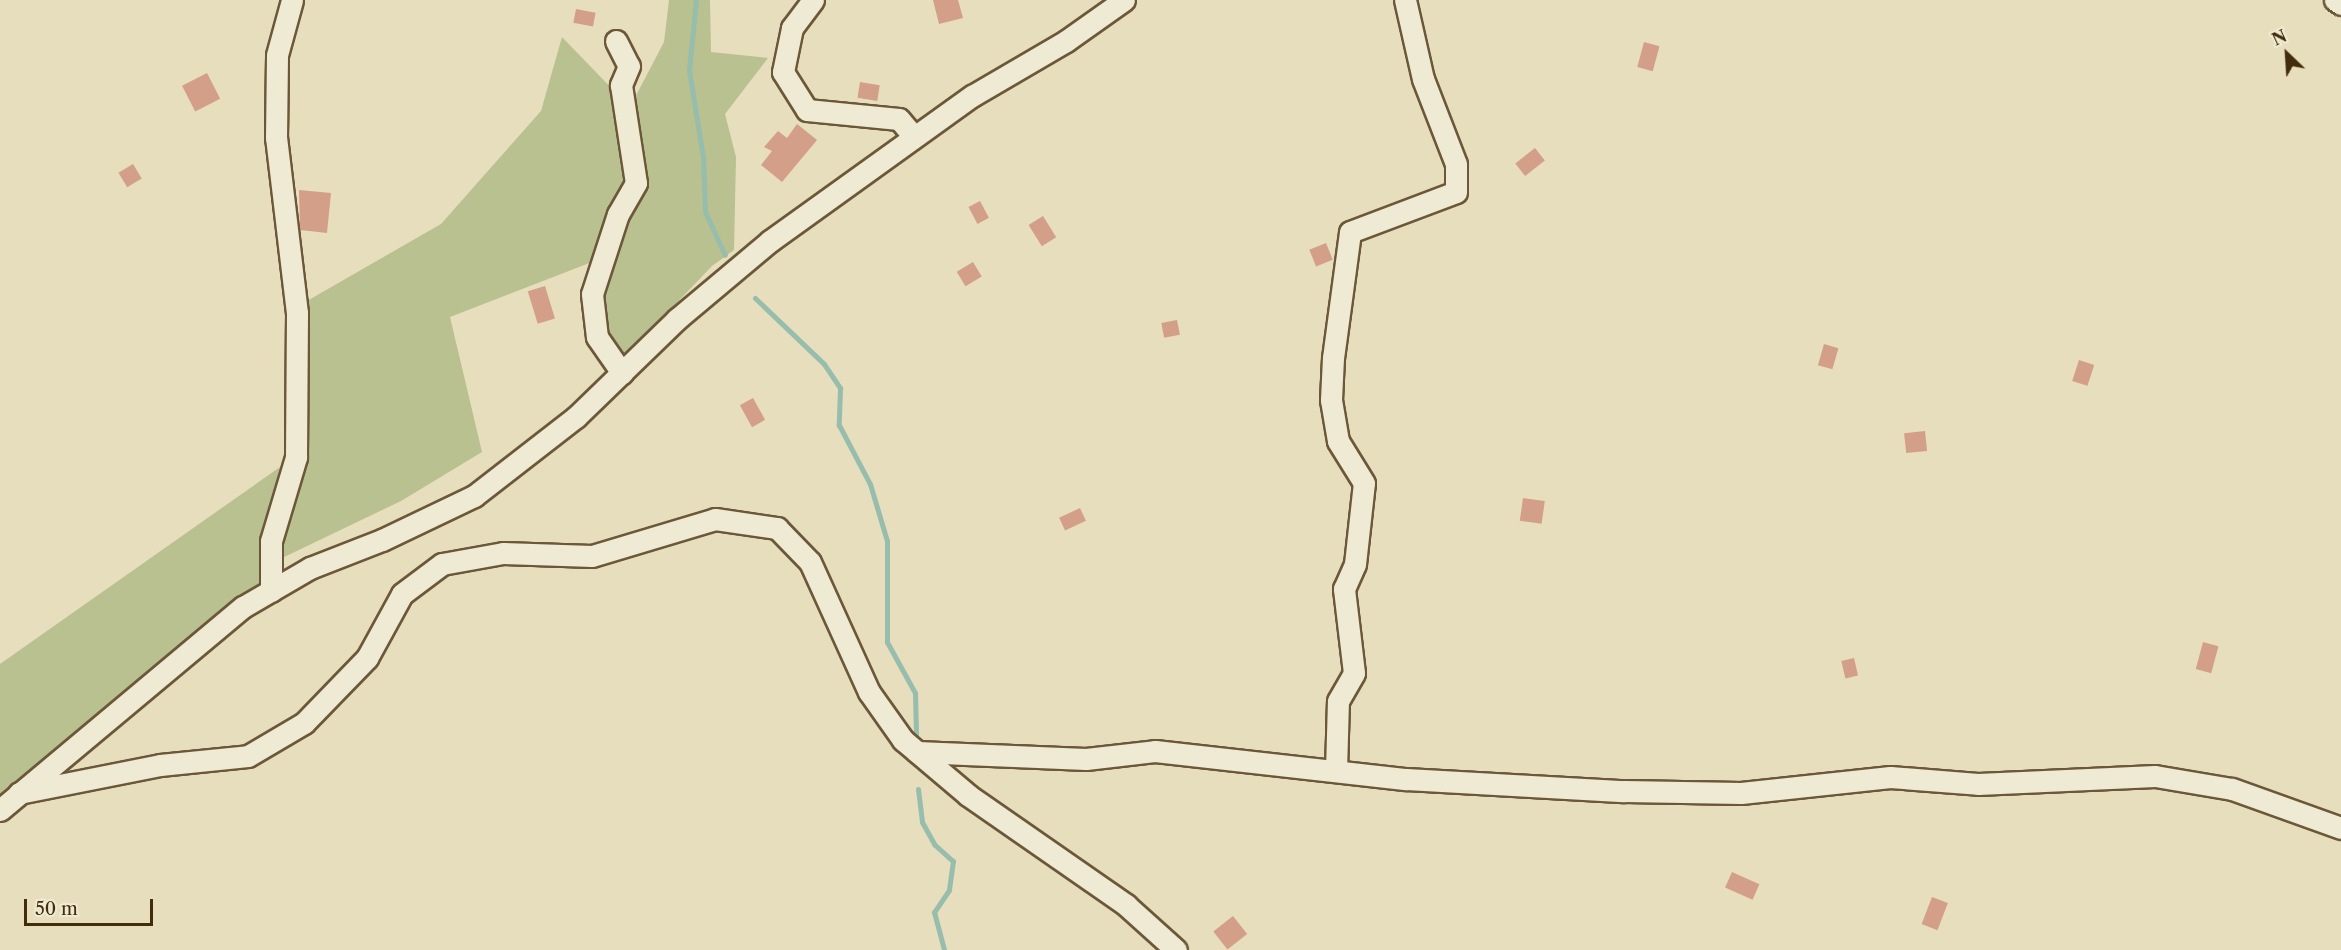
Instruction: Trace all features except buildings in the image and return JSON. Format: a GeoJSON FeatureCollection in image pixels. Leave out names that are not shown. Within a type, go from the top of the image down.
{"type":"FeatureCollection","features":[{"type":"Feature","properties":{"kind":"street"},"geometry":{"type":"LineString","coordinates":[[271,591],[271,541],[296,457],[297,313],[276,138],[277,55],[292,0]]}},
{"type":"Feature","properties":{"kind":"street"},"geometry":{"type":"LineString","coordinates":[[813,0],[792,28],[783,72],[807,110],[899,119],[914,137]]}},
{"type":"Feature","properties":{"kind":"street"},"geometry":{"type":"LineString","coordinates":[[0,810],[243,607],[310,568],[382,540],[474,496],[576,417],[677,319],[770,241],[972,96],[1066,41],[1124,0]]}},
{"type":"Feature","properties":{"kind":"street"},"geometry":{"type":"LineString","coordinates":[[1336,771],[1338,701],[1354,673],[1344,589],[1355,564],[1364,483],[1338,441],[1331,400],[1333,358],[1350,232],[1456,192],[1455,164],[1423,79],[1405,0]]}},
{"type":"Feature","properties":{"kind":"street"},"geometry":{"type":"LineString","coordinates":[[2335,0],[2341,4]]}},
{"type":"Feature","properties":{"kind":"street"},"geometry":{"type":"LineString","coordinates":[[616,41],[629,66],[621,85],[636,183],[618,214],[592,294],[597,337],[622,373]]}},
{"type":"Feature","properties":{"kind":"street"},"geometry":{"type":"LineString","coordinates":[[19,793],[160,765],[248,756],[304,723],[367,658],[402,594],[442,564],[503,553],[592,556],[715,519],[777,528],[810,562],[869,692],[903,740],[968,795],[1126,905],[1176,950]]}},
{"type":"Feature","properties":{"kind":"street"},"geometry":{"type":"LineString","coordinates":[[917,752],[1086,759],[1155,751],[1496,786],[1741,793],[1890,777],[1978,784],[2155,776],[2232,789],[2341,828]]}},
{"type":"Feature","properties":{"kind":"green space"},"geometry":{"type":"Polygon","coordinates":[[[669,0],[710,0],[711,52],[768,58],[725,114],[736,157],[734,250],[712,266],[623,359],[602,333],[598,291],[624,218],[630,107],[664,42],[669,0]]]}},
{"type":"Feature","properties":{"kind":"green space"},"geometry":{"type":"Polygon","coordinates":[[[562,37],[619,96],[631,178],[592,262],[450,317],[482,452],[401,501],[280,559],[300,305],[441,224],[541,111],[562,37]]]}},
{"type":"Feature","properties":{"kind":"green space"},"geometry":{"type":"Polygon","coordinates":[[[280,467],[264,539],[262,584],[0,795],[0,664],[280,467]]]}},
{"type":"Feature","properties":{"kind":"waterway"},"geometry":{"type":"LineString","coordinates":[[696,0],[689,70],[703,157],[705,212],[725,255]]}},
{"type":"Feature","properties":{"kind":"waterway"},"geometry":{"type":"LineString","coordinates":[[755,298],[824,364],[840,388],[839,425],[870,484],[887,541],[887,642],[915,693],[916,734]]}},
{"type":"Feature","properties":{"kind":"waterway"},"geometry":{"type":"LineString","coordinates":[[918,789],[922,822],[935,845],[953,861],[949,890],[934,912],[944,950]]}}]}
